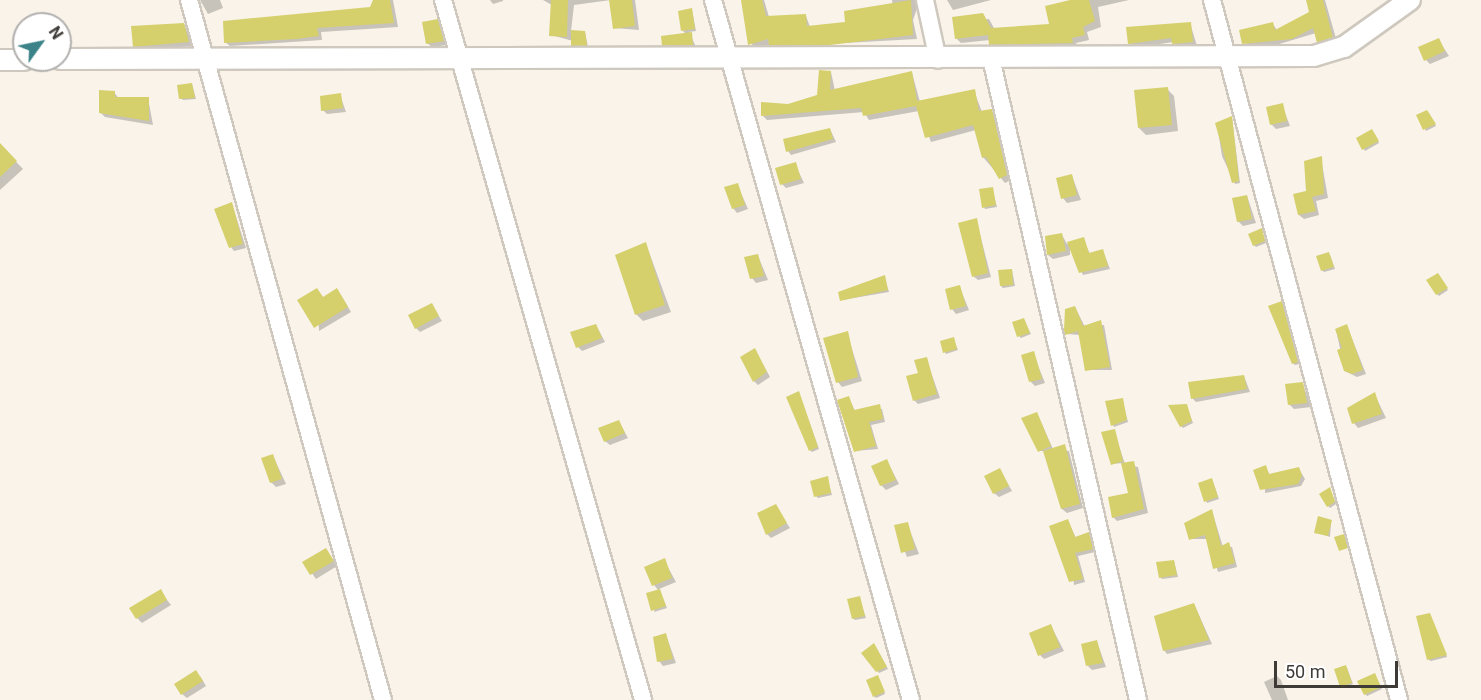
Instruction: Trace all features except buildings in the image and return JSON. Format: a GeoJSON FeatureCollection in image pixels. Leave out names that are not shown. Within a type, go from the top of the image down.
{"type":"FeatureCollection","features":[{"type":"Feature","properties":{"kind":"street"},"geometry":{"type":"LineString","coordinates":[[189,0],[383,700]]}},
{"type":"Feature","properties":{"kind":"street"},"geometry":{"type":"LineString","coordinates":[[443,0],[643,700]]}},
{"type":"Feature","properties":{"kind":"street"},"geometry":{"type":"LineString","coordinates":[[713,0],[726,54],[911,700]]}},
{"type":"Feature","properties":{"kind":"street"},"geometry":{"type":"LineString","coordinates":[[925,0],[938,60]]}},
{"type":"Feature","properties":{"kind":"street"},"geometry":{"type":"LineString","coordinates":[[1212,0],[1399,700]]}},
{"type":"Feature","properties":{"kind":"street"},"geometry":{"type":"LineString","coordinates":[[72,59],[459,58],[726,54],[938,60],[1314,56],[1344,47],[1410,0]]}},
{"type":"Feature","properties":{"kind":"street"},"geometry":{"type":"LineString","coordinates":[[990,58],[1138,700]]}}]}
